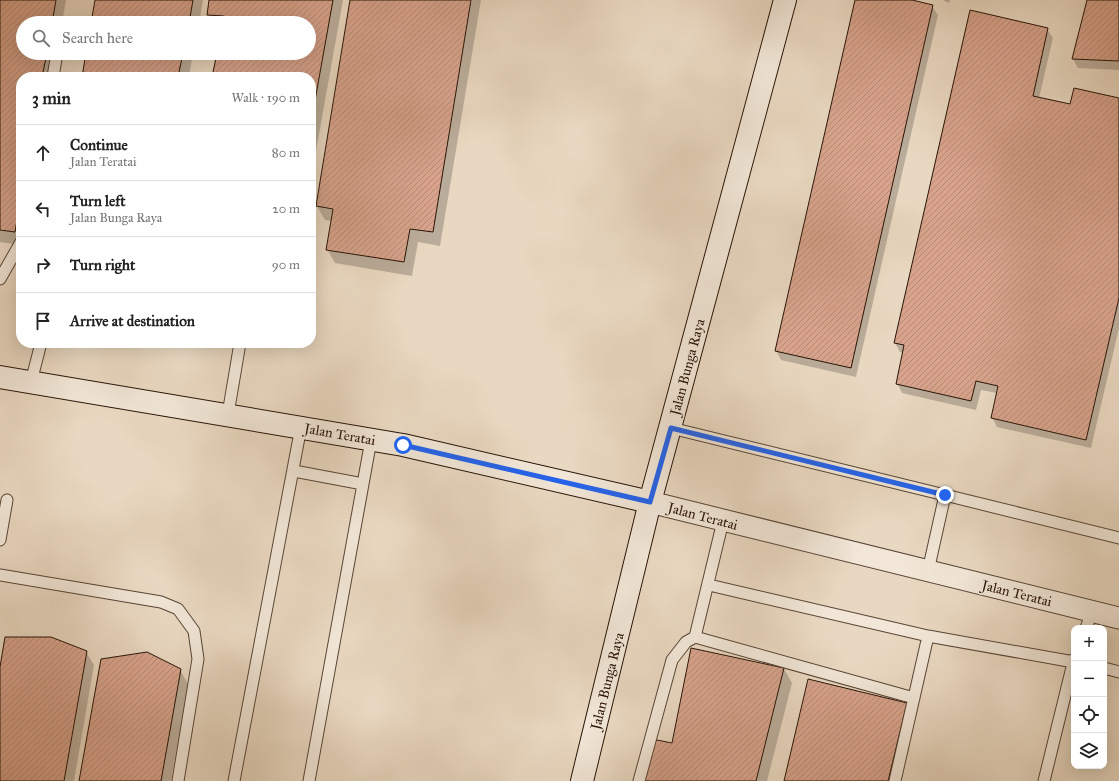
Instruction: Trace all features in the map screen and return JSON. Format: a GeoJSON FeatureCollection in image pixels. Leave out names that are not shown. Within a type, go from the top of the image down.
{"type":"FeatureCollection","features":[{"type":"Feature","properties":{"kind":"street","name":"Jalan Bunga Raya"},"geometry":{"type":"LineString","coordinates":[[582,781],[650,502],[785,0]]}},
{"type":"Feature","properties":{"kind":"street","name":"Jalan Teratai"},"geometry":{"type":"LineString","coordinates":[[0,377],[228,414],[403,445],[650,502],[928,571],[1089,620],[1119,618]]}},
{"type":"Feature","properties":{"kind":"lane"},"geometry":{"type":"LineString","coordinates":[[53,72],[56,60]]}},
{"type":"Feature","properties":{"kind":"lane"},"geometry":{"type":"LineString","coordinates":[[0,280],[16,251]]}},
{"type":"Feature","properties":{"kind":"lane"},"geometry":{"type":"LineString","coordinates":[[30,382],[40,348]]}},
{"type":"Feature","properties":{"kind":"lane"},"geometry":{"type":"LineString","coordinates":[[228,414],[239,348]]}},
{"type":"Feature","properties":{"kind":"lane"},"geometry":{"type":"LineString","coordinates":[[234,781],[294,471],[301,427]]}},
{"type":"Feature","properties":{"kind":"lane"},"geometry":{"type":"LineString","coordinates":[[671,428],[1119,538]]}},
{"type":"Feature","properties":{"kind":"lane"},"geometry":{"type":"LineString","coordinates":[[309,781],[371,440]]}},
{"type":"Feature","properties":{"kind":"lane"},"geometry":{"type":"LineString","coordinates":[[294,471],[363,484]]}},
{"type":"Feature","properties":{"kind":"lane"},"geometry":{"type":"LineString","coordinates":[[928,571],[945,495]]}},
{"type":"Feature","properties":{"kind":"lane"},"geometry":{"type":"LineString","coordinates":[[0,540],[7,500]]}},
{"type":"Feature","properties":{"kind":"lane"},"geometry":{"type":"LineString","coordinates":[[695,637],[709,585],[723,521]]}},
{"type":"Feature","properties":{"kind":"lane"},"geometry":{"type":"LineString","coordinates":[[0,575],[161,602],[178,609],[194,631],[198,659],[178,781]]}},
{"type":"Feature","properties":{"kind":"lane"},"geometry":{"type":"LineString","coordinates":[[709,585],[928,636],[1071,660]]}},
{"type":"Feature","properties":{"kind":"lane"},"geometry":{"type":"LineString","coordinates":[[895,781],[928,636]]}},
{"type":"Feature","properties":{"kind":"lane"},"geometry":{"type":"LineString","coordinates":[[639,781],[672,660],[686,642],[695,637],[914,698]]}},
{"type":"Feature","properties":{"kind":"lane"},"geometry":{"type":"LineString","coordinates":[[1107,669],[1119,672]]}},
{"type":"Feature","properties":{"kind":"lane"},"geometry":{"type":"LineString","coordinates":[[1044,781],[1071,673]]}},
{"type":"Feature","properties":{"kind":"building"},"geometry":{"type":"Polygon","coordinates":[[[0,0],[56,0],[53,16],[16,16],[16,60],[46,60],[43,72],[16,72],[16,226],[15,232],[0,230],[0,0]]]}},
{"type":"Feature","properties":{"kind":"building"},"geometry":{"type":"Polygon","coordinates":[[[95,0],[193,0],[190,16],[92,16],[95,0]]]}},
{"type":"Feature","properties":{"kind":"building"},"geometry":{"type":"Polygon","coordinates":[[[209,0],[333,0],[316,95],[316,72],[213,72],[216,60],[316,60],[316,16],[207,15],[209,0]]]}},
{"type":"Feature","properties":{"kind":"building"},"geometry":{"type":"Polygon","coordinates":[[[350,0],[471,0],[433,232],[410,229],[404,262],[326,250],[333,209],[316,206],[350,0]]]}},
{"type":"Feature","properties":{"kind":"building"},"geometry":{"type":"Polygon","coordinates":[[[855,0],[912,0],[933,5],[851,368],[775,351],[855,0]]]}},
{"type":"Feature","properties":{"kind":"building"},"geometry":{"type":"Polygon","coordinates":[[[1087,0],[1119,0],[1119,61],[1072,59],[1087,0]]]}},
{"type":"Feature","properties":{"kind":"building"},"geometry":{"type":"Polygon","coordinates":[[[970,10],[1048,28],[1033,96],[1070,104],[1074,88],[1119,98],[1119,298],[1086,440],[991,418],[998,386],[976,381],[971,401],[896,384],[904,345],[894,343],[970,10]]]}},
{"type":"Feature","properties":{"kind":"building"},"geometry":{"type":"Polygon","coordinates":[[[85,60],[182,60],[179,72],[83,72],[85,60]]]}},
{"type":"Feature","properties":{"kind":"building"},"geometry":{"type":"Polygon","coordinates":[[[5,637],[51,637],[87,651],[64,781],[0,781],[0,667],[5,637]]]}},
{"type":"Feature","properties":{"kind":"building"},"geometry":{"type":"Polygon","coordinates":[[[691,648],[784,668],[756,781],[644,781],[652,739],[672,743],[691,648]]]}},
{"type":"Feature","properties":{"kind":"building"},"geometry":{"type":"Polygon","coordinates":[[[147,652],[181,669],[161,781],[79,781],[101,659],[147,652]]]}},
{"type":"Feature","properties":{"kind":"building"},"geometry":{"type":"Polygon","coordinates":[[[808,679],[907,703],[888,781],[784,781],[808,679]]]}},
{"type":"Feature","properties":{"kind":"route"},"geometry":{"type":"LineString","coordinates":[[403,445],[650,502],[671,428],[945,495]]}}]}
